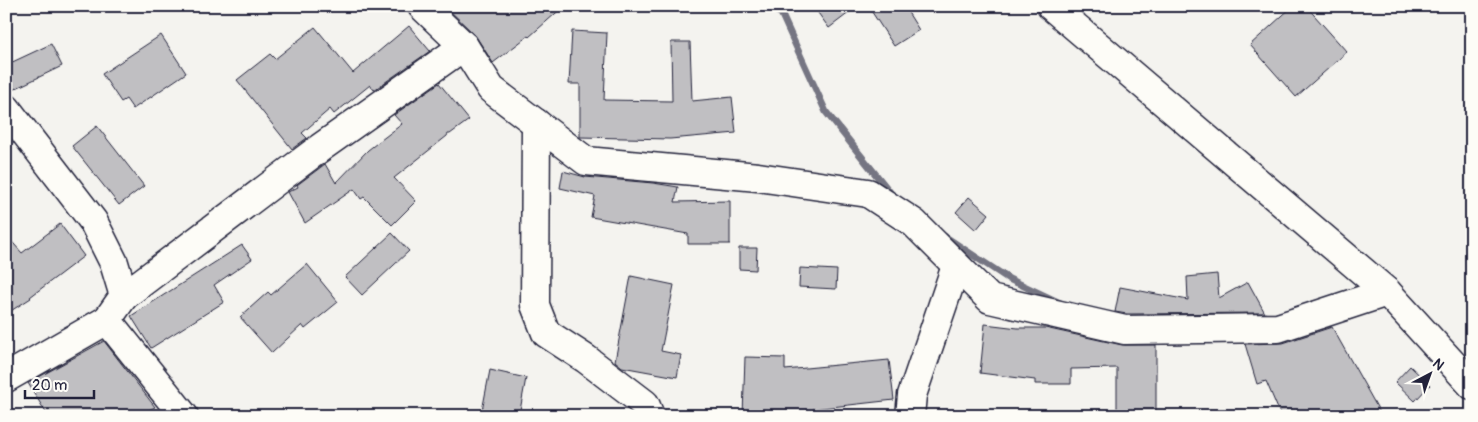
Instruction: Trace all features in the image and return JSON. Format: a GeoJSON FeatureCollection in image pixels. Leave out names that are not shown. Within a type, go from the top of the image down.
{"type":"FeatureCollection","features":[{"type":"Feature","properties":{"kind":"street"},"geometry":{"type":"LineString","coordinates":[[422,6],[464,46],[491,89],[586,161],[758,177],[868,193],[914,223],[990,299],[1125,330],[1278,328],[1387,292]]}},
{"type":"Feature","properties":{"kind":"street"},"geometry":{"type":"LineString","coordinates":[[1051,6],[1387,292],[1472,385]]}},
{"type":"Feature","properties":{"kind":"street"},"geometry":{"type":"LineString","coordinates":[[6,378],[107,320],[124,296],[320,148],[464,46]]}},
{"type":"Feature","properties":{"kind":"street"},"geometry":{"type":"LineString","coordinates":[[6,108],[93,221],[114,263],[124,296]]}},
{"type":"Feature","properties":{"kind":"street"},"geometry":{"type":"LineString","coordinates":[[536,123],[534,305],[546,333],[586,359],[645,404],[650,416]]}},
{"type":"Feature","properties":{"kind":"street"},"geometry":{"type":"LineString","coordinates":[[910,416],[912,395],[956,266]]}},
{"type":"Feature","properties":{"kind":"street"},"geometry":{"type":"LineString","coordinates":[[107,320],[184,416]]}},
{"type":"Feature","properties":{"kind":"building"},"geometry":{"type":"Polygon","coordinates":[[[445,6],[564,6],[529,37],[493,63],[475,35],[445,6]]]}},
{"type":"Feature","properties":{"kind":"building"},"geometry":{"type":"Polygon","coordinates":[[[813,6],[858,6],[829,28],[813,6]]]}},
{"type":"Feature","properties":{"kind":"building"},"geometry":{"type":"Polygon","coordinates":[[[868,6],[904,6],[919,30],[894,46],[868,6]]]}},
{"type":"Feature","properties":{"kind":"building"},"geometry":{"type":"Polygon","coordinates":[[[1293,6],[1306,6],[1347,52],[1296,97],[1250,45],[1293,6]]]}},
{"type":"Feature","properties":{"kind":"building"},"geometry":{"type":"Polygon","coordinates":[[[409,26],[430,51],[374,90],[370,85],[334,114],[330,109],[302,133],[307,138],[292,149],[237,80],[270,54],[275,59],[315,27],[353,73],[409,26]]]}},
{"type":"Feature","properties":{"kind":"building"},"geometry":{"type":"Polygon","coordinates":[[[572,31],[607,33],[604,100],[672,101],[671,42],[690,42],[692,101],[732,97],[736,133],[670,139],[580,137],[580,84],[569,84],[572,31]]]}},
{"type":"Feature","properties":{"kind":"building"},"geometry":{"type":"Polygon","coordinates":[[[161,35],[186,73],[133,109],[126,99],[121,102],[102,74],[161,35]]]}},
{"type":"Feature","properties":{"kind":"building"},"geometry":{"type":"Polygon","coordinates":[[[51,44],[62,66],[6,93],[6,65],[51,44]]]}},
{"type":"Feature","properties":{"kind":"building"},"geometry":{"type":"Polygon","coordinates":[[[439,83],[469,120],[448,134],[394,178],[416,201],[392,225],[364,197],[361,199],[354,189],[305,223],[288,192],[298,187],[297,185],[325,164],[336,183],[368,150],[402,124],[394,115],[439,83]]]}},
{"type":"Feature","properties":{"kind":"building"},"geometry":{"type":"Polygon","coordinates":[[[97,126],[144,186],[119,205],[72,146],[97,126]]]}},
{"type":"Feature","properties":{"kind":"building"},"geometry":{"type":"Polygon","coordinates":[[[563,171],[585,177],[678,187],[675,202],[730,201],[730,244],[688,244],[688,234],[591,217],[595,196],[560,188],[563,171]]]}},
{"type":"Feature","properties":{"kind":"building"},"geometry":{"type":"Polygon","coordinates":[[[969,197],[989,214],[976,230],[956,212],[969,197]]]}},
{"type":"Feature","properties":{"kind":"building"},"geometry":{"type":"Polygon","coordinates":[[[60,224],[84,256],[31,298],[6,314],[6,235],[22,253],[60,224]]]}},
{"type":"Feature","properties":{"kind":"building"},"geometry":{"type":"Polygon","coordinates":[[[392,233],[409,251],[362,295],[345,277],[392,233]]]}},
{"type":"Feature","properties":{"kind":"building"},"geometry":{"type":"Polygon","coordinates":[[[242,245],[252,259],[214,285],[224,302],[151,348],[131,316],[242,245]]]}},
{"type":"Feature","properties":{"kind":"building"},"geometry":{"type":"Polygon","coordinates":[[[739,248],[757,248],[756,270],[739,269],[739,248]]]}},
{"type":"Feature","properties":{"kind":"building"},"geometry":{"type":"Polygon","coordinates":[[[307,264],[338,302],[305,329],[302,325],[272,353],[240,317],[268,292],[271,295],[307,264]]]}},
{"type":"Feature","properties":{"kind":"building"},"geometry":{"type":"Polygon","coordinates":[[[800,268],[837,270],[836,289],[799,287],[800,268]]]}},
{"type":"Feature","properties":{"kind":"building"},"geometry":{"type":"Polygon","coordinates":[[[1217,274],[1219,298],[1248,282],[1265,313],[1127,314],[1115,312],[1120,287],[1188,300],[1187,277],[1217,274]]]}},
{"type":"Feature","properties":{"kind":"building"},"geometry":{"type":"Polygon","coordinates":[[[631,276],[674,285],[661,351],[681,355],[677,377],[622,367],[615,361],[631,276]]]}},
{"type":"Feature","properties":{"kind":"building"},"geometry":{"type":"Polygon","coordinates":[[[985,324],[1018,328],[1045,328],[1122,345],[1156,345],[1156,416],[1117,416],[1117,368],[1071,369],[1071,384],[1035,384],[1035,380],[980,373],[985,324]]]}},
{"type":"Feature","properties":{"kind":"building"},"geometry":{"type":"Polygon","coordinates":[[[1332,327],[1382,416],[1281,416],[1266,381],[1257,384],[1245,344],[1283,343],[1332,327]]]}},
{"type":"Feature","properties":{"kind":"building"},"geometry":{"type":"Polygon","coordinates":[[[104,341],[155,407],[137,416],[48,416],[28,383],[104,341]]]}},
{"type":"Feature","properties":{"kind":"building"},"geometry":{"type":"Polygon","coordinates":[[[745,357],[785,358],[785,370],[889,360],[894,400],[813,409],[813,416],[743,416],[745,357]]]}},
{"type":"Feature","properties":{"kind":"building"},"geometry":{"type":"Polygon","coordinates":[[[1410,366],[1430,385],[1415,401],[1395,382],[1410,366]]]}},
{"type":"Feature","properties":{"kind":"building"},"geometry":{"type":"Polygon","coordinates":[[[490,370],[526,378],[519,416],[481,416],[490,370]]]}},
{"type":"Feature","properties":{"kind":"waterway"},"geometry":{"type":"LineString","coordinates":[[764,6],[781,13],[826,112],[893,196]]}},
{"type":"Feature","properties":{"kind":"waterway"},"geometry":{"type":"LineString","coordinates":[[944,236],[1009,279],[1060,303]]}}]}
